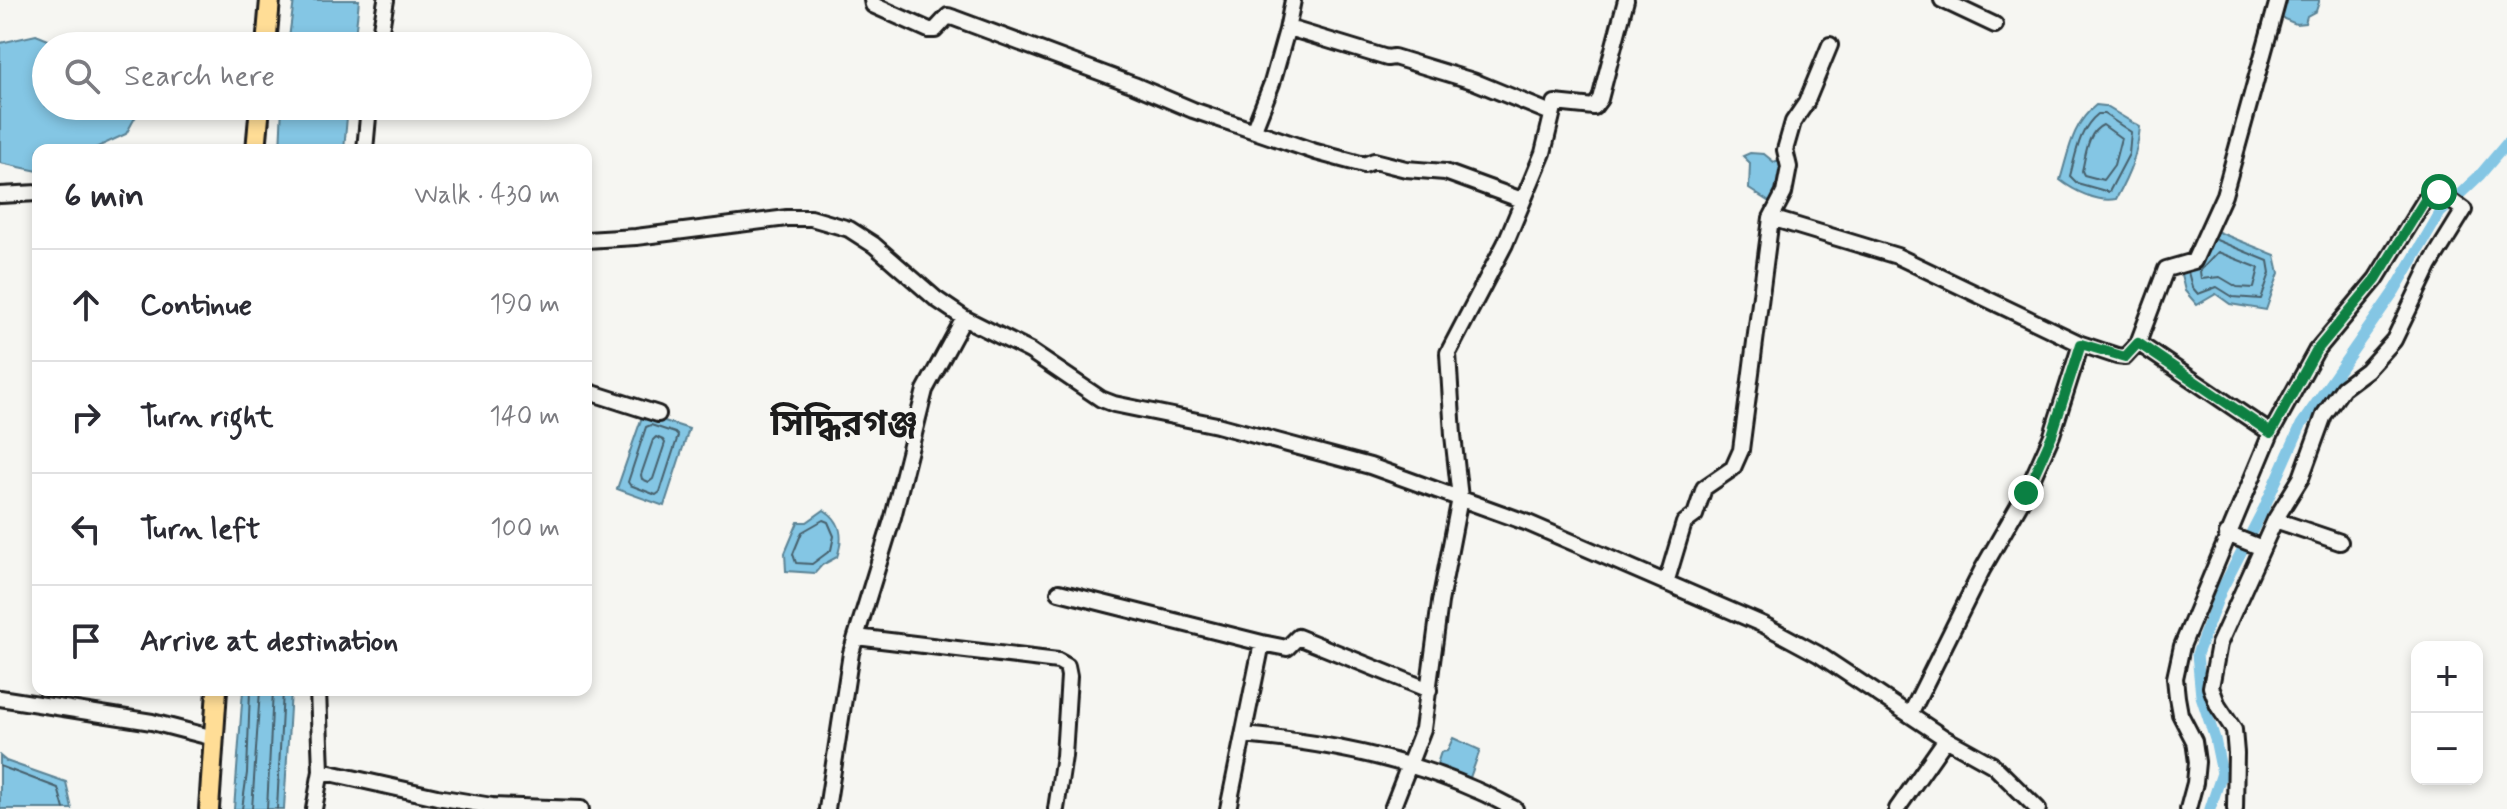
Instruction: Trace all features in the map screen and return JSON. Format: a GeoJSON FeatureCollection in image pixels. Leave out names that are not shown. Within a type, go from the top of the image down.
{"type":"FeatureCollection","features":[{"type":"Feature","properties":{"kind":"main road"},"geometry":{"type":"LineString","coordinates":[[267,32],[270,0]]}},
{"type":"Feature","properties":{"kind":"main road"},"geometry":{"type":"LineString","coordinates":[[257,144],[259,120]]}},
{"type":"Feature","properties":{"kind":"main road"},"geometry":{"type":"LineString","coordinates":[[209,809],[217,696]]}},
{"type":"Feature","properties":{"kind":"street"},"geometry":{"type":"LineString","coordinates":[[380,32],[386,0]]}},
{"type":"Feature","properties":{"kind":"street"},"geometry":{"type":"LineString","coordinates":[[872,0],[873,5],[929,30],[935,30],[948,16],[1193,110],[1316,152],[1364,165],[1374,161],[1406,169],[1445,172],[1522,200]]}},
{"type":"Feature","properties":{"kind":"street"},"geometry":{"type":"LineString","coordinates":[[1254,129],[1272,83],[1293,0]]}},
{"type":"Feature","properties":{"kind":"street"},"geometry":{"type":"LineString","coordinates":[[1392,809],[1423,729],[1446,562],[1460,498],[1448,353],[1505,244],[1543,153],[1555,103],[1587,108],[1594,107],[1600,99],[1626,0]]}},
{"type":"Feature","properties":{"kind":"street"},"geometry":{"type":"LineString","coordinates":[[1942,0],[1995,25]]}},
{"type":"Feature","properties":{"kind":"street"},"geometry":{"type":"LineString","coordinates":[[1771,218],[1897,256],[2081,344],[2125,357],[2138,343],[2166,269],[2194,261],[2224,195],[2278,0]]}},
{"type":"Feature","properties":{"kind":"street"},"geometry":{"type":"LineString","coordinates":[[1287,30],[1473,81],[1551,113]]}},
{"type":"Feature","properties":{"kind":"street"},"geometry":{"type":"LineString","coordinates":[[1666,583],[1684,523],[1695,515],[1704,488],[1733,468],[1741,450],[1771,218],[1784,193],[1789,167],[1785,150],[1793,122],[1806,103],[1830,45]]}},
{"type":"Feature","properties":{"kind":"street"},"geometry":{"type":"LineString","coordinates":[[366,144],[368,120]]}},
{"type":"Feature","properties":{"kind":"street"},"geometry":{"type":"LineString","coordinates":[[2188,809],[2197,762],[2194,741],[2180,714],[2175,678],[2182,646],[2271,433],[2316,351],[2376,279],[2425,200],[2439,192],[2464,210],[2430,265],[2394,340],[2367,370],[2343,388],[2324,415],[2301,478],[2260,547],[2219,644],[2212,668],[2211,687],[2218,706],[2234,730],[2235,809]]}},
{"type":"Feature","properties":{"kind":"street"},"geometry":{"type":"LineString","coordinates":[[0,195],[32,193]]}},
{"type":"Feature","properties":{"kind":"street"},"geometry":{"type":"LineString","coordinates":[[592,240],[811,218],[849,229],[874,245],[936,299],[964,318],[1030,351],[1101,399],[1281,441],[1370,466],[1568,539],[1764,625],[1818,654],[1946,739],[1993,765],[2038,809]]}},
{"type":"Feature","properties":{"kind":"street"},"geometry":{"type":"LineString","coordinates":[[827,809],[851,653],[893,517],[925,390],[964,318]]}},
{"type":"Feature","properties":{"kind":"street"},"geometry":{"type":"LineString","coordinates":[[2138,343],[2271,433]]}},
{"type":"Feature","properties":{"kind":"street"},"geometry":{"type":"LineString","coordinates":[[1910,715],[1982,570],[2026,493],[2052,435],[2081,344]]}},
{"type":"Feature","properties":{"kind":"street"},"geometry":{"type":"LineString","coordinates":[[592,393],[658,414]]}},
{"type":"Feature","properties":{"kind":"street"},"geometry":{"type":"LineString","coordinates":[[2275,520],[2340,542]]}},
{"type":"Feature","properties":{"kind":"street"},"geometry":{"type":"LineString","coordinates":[[2230,535],[2260,547]]}},
{"type":"Feature","properties":{"kind":"street"},"geometry":{"type":"LineString","coordinates":[[1059,592],[1287,648],[1298,637],[1429,690]]}},
{"type":"Feature","properties":{"kind":"street"},"geometry":{"type":"LineString","coordinates":[[856,637],[943,650],[1058,661],[1067,666],[1064,756],[1056,809]]}},
{"type":"Feature","properties":{"kind":"street"},"geometry":{"type":"LineString","coordinates":[[1228,809],[1262,643]]}},
{"type":"Feature","properties":{"kind":"street"},"geometry":{"type":"LineString","coordinates":[[314,809],[321,771],[318,696]]}},
{"type":"Feature","properties":{"kind":"street"},"geometry":{"type":"LineString","coordinates":[[0,698],[152,722],[214,738]]}},
{"type":"Feature","properties":{"kind":"street"},"geometry":{"type":"LineString","coordinates":[[1243,735],[1301,740],[1408,765],[1476,789],[1515,809]]}},
{"type":"Feature","properties":{"kind":"street"},"geometry":{"type":"LineString","coordinates":[[1897,809],[1946,739]]}},
{"type":"Feature","properties":{"kind":"street"},"geometry":{"type":"LineString","coordinates":[[321,771],[492,806],[581,809]]}},
{"type":"Feature","properties":{"kind":"water"},"geometry":{"type":"Polygon","coordinates":[[[294,0],[359,0],[356,32],[290,32],[294,0]]]}},
{"type":"Feature","properties":{"kind":"water"},"geometry":{"type":"Polygon","coordinates":[[[2283,0],[2319,2],[2316,11],[2307,16],[2305,23],[2296,24],[2277,16],[2283,0]]]}},
{"type":"Feature","properties":{"kind":"water"},"geometry":{"type":"Polygon","coordinates":[[[32,36],[32,120],[134,120],[126,134],[104,144],[32,144],[32,170],[0,163],[0,43],[32,36]]]}},
{"type":"Feature","properties":{"kind":"water"},"geometry":{"type":"Polygon","coordinates":[[[2096,105],[2105,106],[2140,127],[2132,164],[2116,199],[2086,195],[2060,180],[2076,129],[2096,105]]]}},
{"type":"Feature","properties":{"kind":"water"},"geometry":{"type":"Polygon","coordinates":[[[281,120],[347,120],[345,144],[280,144],[281,120]]]}},
{"type":"Feature","properties":{"kind":"water"},"geometry":{"type":"Polygon","coordinates":[[[1764,154],[1774,162],[1785,157],[1774,205],[1749,189],[1750,163],[1743,156],[1764,154]]]}},
{"type":"Feature","properties":{"kind":"water"},"geometry":{"type":"Polygon","coordinates":[[[2206,227],[2275,255],[2279,273],[2266,310],[2230,304],[2216,294],[2197,305],[2185,291],[2178,262],[2192,254],[2206,227]]]}},
{"type":"Feature","properties":{"kind":"water"},"geometry":{"type":"Polygon","coordinates":[[[643,414],[689,429],[664,506],[617,489],[643,414]]]}},
{"type":"Feature","properties":{"kind":"water"},"geometry":{"type":"Polygon","coordinates":[[[824,510],[835,519],[840,530],[837,557],[815,573],[786,571],[785,553],[798,522],[807,522],[824,510]]]}},
{"type":"Feature","properties":{"kind":"water"},"geometry":{"type":"Polygon","coordinates":[[[243,696],[291,696],[284,809],[234,809],[243,696]]]}},
{"type":"Feature","properties":{"kind":"water"},"geometry":{"type":"Polygon","coordinates":[[[1453,738],[1480,750],[1468,783],[1436,767],[1441,752],[1447,751],[1453,738]]]}},
{"type":"Feature","properties":{"kind":"water"},"geometry":{"type":"Polygon","coordinates":[[[0,756],[6,761],[66,782],[72,809],[0,809],[0,756]]]}},
{"type":"Feature","properties":{"kind":"waterway"},"geometry":{"type":"LineString","coordinates":[[2210,809],[2222,773],[2201,696],[2197,654],[2221,591],[2264,508],[2301,425],[2395,290],[2440,213],[2480,175],[2507,143]]}},
{"type":"Feature","properties":{"kind":"district","name":"সিদ্ধিরগঞ্জ"},"geometry":{"type":"Point","coordinates":[844,422]}},
{"type":"Feature","properties":{"kind":"route"},"geometry":{"type":"LineString","coordinates":[[2026,493],[2052,435],[2081,344],[2125,357],[2138,343],[2271,433],[2316,351],[2376,279],[2425,200],[2439,192]]}}]}
